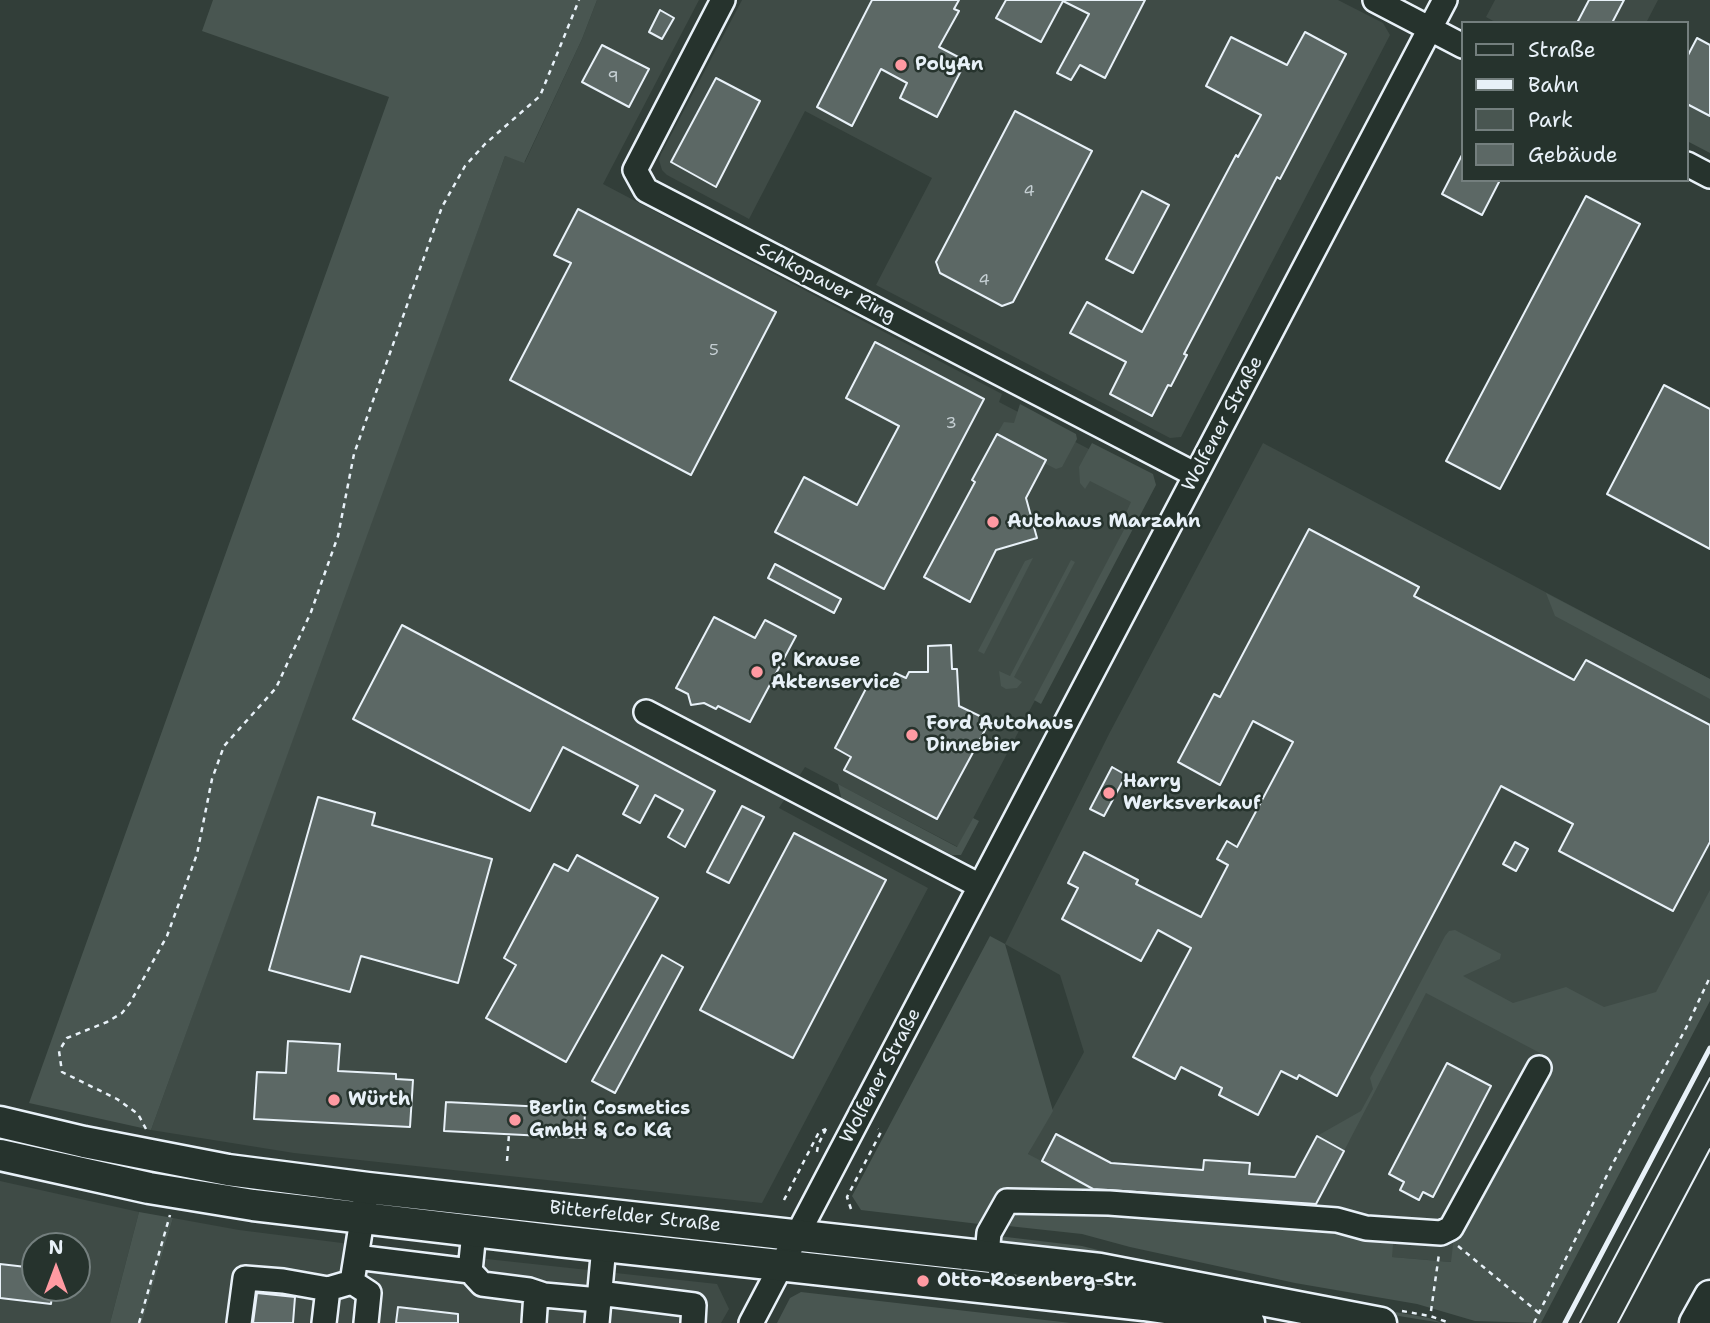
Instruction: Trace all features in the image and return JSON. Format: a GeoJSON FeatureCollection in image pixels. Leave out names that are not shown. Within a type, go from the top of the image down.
{"type":"FeatureCollection","features":[{"type":"Feature","properties":{"kind":"main road","name":"Bitterfelder Straße"},"geometry":{"type":"LineString","coordinates":[[0,1122],[183,1163],[368,1188],[1100,1269],[1271,1303],[1388,1316]]}},
{"type":"Feature","properties":{"kind":"main road","name":"Bitterfelder Straße"},"geometry":{"type":"LineString","coordinates":[[0,1155],[210,1199],[474,1232],[1144,1306],[1249,1323]]}},
{"type":"Feature","properties":{"kind":"main road"},"geometry":{"type":"LineString","coordinates":[[1695,1323],[1710,1296]]}},
{"type":"Feature","properties":{"kind":"main road"},"geometry":{"type":"LineString","coordinates":[[1271,1303],[1293,1323]]}},
{"type":"Feature","properties":{"kind":"street","name":"Schkopauer Ring"},"geometry":{"type":"LineString","coordinates":[[723,0],[635,170],[646,190],[1196,475]]}},
{"type":"Feature","properties":{"kind":"street"},"geometry":{"type":"LineString","coordinates":[[1375,0],[1462,45]]}},
{"type":"Feature","properties":{"kind":"street","name":"Wolfener Straße"},"geometry":{"type":"LineString","coordinates":[[751,1323],[1445,0]]}},
{"type":"Feature","properties":{"kind":"street"},"geometry":{"type":"LineString","coordinates":[[1689,165],[1710,176]]}},
{"type":"Feature","properties":{"kind":"street"},"geometry":{"type":"LineString","coordinates":[[646,712],[980,886]]}},
{"type":"Feature","properties":{"kind":"street"},"geometry":{"type":"LineString","coordinates":[[987,1255],[989,1233],[1007,1201],[1122,1204],[1337,1220],[1366,1228],[1441,1233],[1451,1228],[1539,1068]]}},
{"type":"Feature","properties":{"kind":"street"},"geometry":{"type":"LineString","coordinates":[[366,1323],[356,1257],[368,1188]]}},
{"type":"Feature","properties":{"kind":"street"},"geometry":{"type":"LineString","coordinates":[[559,1241],[562,1209]]}},
{"type":"Feature","properties":{"kind":"street"},"geometry":{"type":"LineString","coordinates":[[470,1271],[474,1232]]}},
{"type":"Feature","properties":{"kind":"street"},"geometry":{"type":"LineString","coordinates":[[598,1306],[604,1246]]}},
{"type":"Feature","properties":{"kind":"street"},"geometry":{"type":"LineString","coordinates":[[356,1257],[470,1271],[482,1284],[598,1306],[694,1305],[693,1323]]}},
{"type":"Feature","properties":{"kind":"street"},"geometry":{"type":"LineString","coordinates":[[239,1323],[245,1278],[328,1289],[360,1288]]}},
{"type":"Feature","properties":{"kind":"street"},"geometry":{"type":"LineString","coordinates":[[324,1323],[328,1289]]}},
{"type":"Feature","properties":{"kind":"street"},"geometry":{"type":"LineString","coordinates":[[534,1323],[536,1293]]}},
{"type":"Feature","properties":{"kind":"path"},"geometry":{"type":"LineString","coordinates":[[146,1132],[138,1114],[127,1106],[62,1072],[58,1051],[67,1038],[122,1013],[131,1003],[167,936],[197,854],[212,779],[224,746],[276,688],[310,612],[338,536],[354,454],[442,207],[465,166],[485,144],[540,96],[579,0]]}},
{"type":"Feature","properties":{"kind":"path"},"geometry":{"type":"LineString","coordinates":[[1534,1323],[1612,1165],[1686,1028],[1710,977]]}},
{"type":"Feature","properties":{"kind":"path"},"geometry":{"type":"LineString","coordinates":[[784,1200],[819,1132],[826,1129]]}},
{"type":"Feature","properties":{"kind":"path"},"geometry":{"type":"LineString","coordinates":[[851,1209],[847,1197],[881,1132],[878,1129]]}},
{"type":"Feature","properties":{"kind":"path"},"geometry":{"type":"LineString","coordinates":[[507,1161],[509,1134]]}},
{"type":"Feature","properties":{"kind":"path"},"geometry":{"type":"LineString","coordinates":[[139,1323],[170,1214]]}},
{"type":"Feature","properties":{"kind":"path"},"geometry":{"type":"LineString","coordinates":[[1441,1233],[1539,1313]]}},
{"type":"Feature","properties":{"kind":"path"},"geometry":{"type":"LineString","coordinates":[[1431,1311],[1438,1272]]}},
{"type":"Feature","properties":{"kind":"path"},"geometry":{"type":"LineString","coordinates":[[1388,1316],[1430,1316],[1450,1323]]}},
{"type":"Feature","properties":{"kind":"shaded area"},"geometry":{"type":"Polygon","coordinates":[[[597,0],[699,0],[603,184],[1002,394],[999,402],[1150,481],[958,847],[805,767],[779,808],[928,888],[762,1203],[294,1153],[151,1130],[505,156],[525,162],[582,39],[597,0]]]}},
{"type":"Feature","properties":{"kind":"shaded area"},"geometry":{"type":"Polygon","coordinates":[[[742,0],[1338,0],[1383,23],[1390,35],[1181,437],[1170,438],[876,285],[932,178],[805,111],[749,219],[662,170],[659,160],[661,154],[742,0]]]}},
{"type":"Feature","properties":{"kind":"shaded area"},"geometry":{"type":"Polygon","coordinates":[[[1495,0],[1658,0],[1647,21],[1493,21],[1486,17],[1495,0]]]}},
{"type":"Feature","properties":{"kind":"shaded area"},"geometry":{"type":"Polygon","coordinates":[[[1263,443],[1710,679],[1710,938],[1628,1098],[1545,1066],[1452,1262],[1391,1257],[1394,1235],[1095,1211],[1028,1154],[1084,1052],[1060,975],[1005,944],[1109,734],[1263,443]]]}},
{"type":"Feature","properties":{"kind":"shaded area"},"geometry":{"type":"Polygon","coordinates":[[[0,1181],[139,1212],[110,1323],[0,1323],[0,1181]]]}},
{"type":"Feature","properties":{"kind":"shaded area"},"geometry":{"type":"Polygon","coordinates":[[[173,1218],[239,1230],[358,1245],[717,1284],[729,1309],[721,1323],[142,1323],[173,1218]]]}},
{"type":"Feature","properties":{"kind":"green space"},"geometry":{"type":"Polygon","coordinates":[[[213,0],[597,0],[582,39],[524,163],[505,156],[151,1130],[29,1103],[389,97],[202,31],[213,0]]]}},
{"type":"Feature","properties":{"kind":"green space"},"geometry":{"type":"Polygon","coordinates":[[[1689,105],[1710,116],[1710,153],[1689,142],[1689,105]]]}},
{"type":"Feature","properties":{"kind":"green space"},"geometry":{"type":"Polygon","coordinates":[[[1020,404],[1076,434],[1077,439],[1062,467],[1056,469],[1044,463],[1045,460],[997,434],[1004,422],[1014,423],[1020,404]]]}},
{"type":"Feature","properties":{"kind":"green space"},"geometry":{"type":"Polygon","coordinates":[[[1092,443],[1153,474],[1156,485],[1041,704],[1034,700],[1128,522],[1125,515],[1131,502],[1090,481],[1085,489],[1080,483],[1079,467],[1092,443]]]}},
{"type":"Feature","properties":{"kind":"green space"},"geometry":{"type":"Polygon","coordinates":[[[1033,558],[984,654],[978,651],[1025,561],[1033,558]]]}},
{"type":"Feature","properties":{"kind":"green space"},"geometry":{"type":"Polygon","coordinates":[[[1071,560],[1075,562],[1014,677],[1022,682],[1017,688],[1006,689],[1001,686],[999,671],[1010,676],[1071,560]]]}},
{"type":"Feature","properties":{"kind":"green space"},"geometry":{"type":"Polygon","coordinates":[[[1546,593],[1710,679],[1710,699],[1555,616],[1546,593]]]}},
{"type":"Feature","properties":{"kind":"green space"},"geometry":{"type":"Polygon","coordinates":[[[838,784],[957,847],[973,818],[979,821],[961,855],[952,855],[842,801],[838,784]]]}},
{"type":"Feature","properties":{"kind":"green space"},"geometry":{"type":"Polygon","coordinates":[[[1710,890],[1710,1001],[1541,1323],[1475,1321],[1417,1304],[1295,1283],[1082,1234],[999,1225],[1016,1206],[1394,1234],[1392,1257],[1451,1262],[1454,1236],[1545,1066],[1540,1053],[1426,993],[1344,1151],[1317,1136],[1361,1111],[1373,1089],[1370,1078],[1445,936],[1449,931],[1455,930],[1501,954],[1500,959],[1463,976],[1513,1003],[1566,987],[1604,1007],[1656,992],[1710,890]]]}},
{"type":"Feature","properties":{"kind":"green space"},"geometry":{"type":"Polygon","coordinates":[[[990,936],[1005,944],[1053,1111],[1028,1154],[1102,1193],[1100,1198],[1000,1189],[979,1224],[861,1210],[852,1196],[990,936]]]}},
{"type":"Feature","properties":{"kind":"green space"},"geometry":{"type":"Polygon","coordinates":[[[139,1212],[173,1218],[142,1323],[110,1323],[139,1212]]]}},
{"type":"Feature","properties":{"kind":"green space"},"geometry":{"type":"Polygon","coordinates":[[[998,1236],[1082,1246],[1170,1268],[1429,1318],[1442,1323],[1294,1299],[1081,1251],[998,1241],[998,1236]]]}},
{"type":"Feature","properties":{"kind":"green space"},"geometry":{"type":"Polygon","coordinates":[[[801,1292],[1071,1323],[777,1323],[790,1298],[801,1292]]]}},
{"type":"Feature","properties":{"kind":"building","name":"PolyAn"},"geometry":{"type":"Polygon","coordinates":[[[872,0],[959,0],[954,9],[959,11],[939,47],[966,61],[937,117],[900,98],[907,83],[881,69],[852,126],[817,107],[872,0]]]}},
{"type":"Feature","properties":{"kind":"building"},"geometry":{"type":"Polygon","coordinates":[[[1006,0],[1145,0],[1105,78],[1080,65],[1071,80],[1057,73],[1089,14],[1063,1],[1041,42],[996,18],[1006,0]]]}},
{"type":"Feature","properties":{"kind":"building"},"geometry":{"type":"Polygon","coordinates":[[[1589,0],[1624,0],[1613,21],[1578,21],[1589,0]]]}},
{"type":"Feature","properties":{"kind":"building"},"geometry":{"type":"Polygon","coordinates":[[[660,10],[674,18],[662,39],[649,32],[660,10]]]}},
{"type":"Feature","properties":{"kind":"building"},"geometry":{"type":"Polygon","coordinates":[[[1305,32],[1346,54],[1280,179],[1277,177],[1184,354],[1187,355],[1171,386],[1168,385],[1152,416],[1110,394],[1126,362],[1070,333],[1087,302],[1142,332],[1236,155],[1238,157],[1261,115],[1206,86],[1231,37],[1287,65],[1305,32]]]}},
{"type":"Feature","properties":{"kind":"building"},"geometry":{"type":"Polygon","coordinates":[[[1697,38],[1710,45],[1710,116],[1689,105],[1689,53],[1697,38]]]}},
{"type":"Feature","properties":{"kind":"building"},"geometry":{"type":"Polygon","coordinates":[[[602,45],[649,69],[629,107],[582,82],[602,45]]]}},
{"type":"Feature","properties":{"kind":"building"},"geometry":{"type":"Polygon","coordinates":[[[716,78],[760,101],[716,187],[671,162],[716,78]]]}},
{"type":"Feature","properties":{"kind":"building"},"geometry":{"type":"Polygon","coordinates":[[[1015,111],[1092,151],[1013,302],[1002,306],[940,273],[936,262],[1015,111]]]}},
{"type":"Feature","properties":{"kind":"building"},"geometry":{"type":"Polygon","coordinates":[[[1462,155],[1462,182],[1499,182],[1482,215],[1442,194],[1462,155]]]}},
{"type":"Feature","properties":{"kind":"building"},"geometry":{"type":"Polygon","coordinates":[[[1142,191],[1169,205],[1133,273],[1106,259],[1142,191]]]}},
{"type":"Feature","properties":{"kind":"building"},"geometry":{"type":"Polygon","coordinates":[[[1586,196],[1640,224],[1500,489],[1446,461],[1586,196]]]}},
{"type":"Feature","properties":{"kind":"building"},"geometry":{"type":"Polygon","coordinates":[[[578,209],[776,312],[691,475],[510,380],[571,263],[554,255],[578,209]]]}},
{"type":"Feature","properties":{"kind":"building"},"geometry":{"type":"Polygon","coordinates":[[[875,342],[984,399],[884,589],[775,532],[804,477],[857,505],[899,426],[846,398],[875,342]]]}},
{"type":"Feature","properties":{"kind":"building"},"geometry":{"type":"Polygon","coordinates":[[[1664,385],[1710,409],[1710,549],[1607,494],[1664,385]]]}},
{"type":"Feature","properties":{"kind":"building","name":"Autohaus Marzahn"},"geometry":{"type":"Polygon","coordinates":[[[997,434],[1046,460],[1026,498],[1037,538],[996,550],[970,602],[924,577],[975,482],[972,480],[997,434]]]}},
{"type":"Feature","properties":{"kind":"building"},"geometry":{"type":"Polygon","coordinates":[[[1309,529],[1419,587],[1414,596],[1574,680],[1586,660],[1710,725],[1710,842],[1673,911],[1559,851],[1573,824],[1501,786],[1337,1096],[1299,1075],[1297,1079],[1281,1071],[1258,1115],[1219,1095],[1222,1088],[1181,1067],[1175,1079],[1133,1057],[1191,948],[1158,930],[1141,961],[1062,919],[1078,888],[1068,883],[1084,852],[1138,880],[1136,884],[1201,917],[1228,865],[1217,859],[1227,841],[1237,847],[1293,742],[1253,721],[1220,785],[1178,762],[1214,694],[1220,697],[1309,529]]]}},
{"type":"Feature","properties":{"kind":"building"},"geometry":{"type":"Polygon","coordinates":[[[775,564],[841,599],[834,613],[768,578],[775,564]]]}},
{"type":"Feature","properties":{"kind":"building"},"geometry":{"type":"Polygon","coordinates":[[[714,617],[755,638],[765,620],[796,636],[750,722],[718,706],[716,709],[704,703],[691,705],[688,694],[676,688],[714,617]]]}},
{"type":"Feature","properties":{"kind":"building"},"geometry":{"type":"Polygon","coordinates":[[[402,625],[715,791],[685,847],[668,837],[683,810],[655,795],[640,823],[623,814],[638,786],[563,747],[530,811],[353,719],[402,625]]]}},
{"type":"Feature","properties":{"kind":"building","name":"Ford Autohaus Dinnebier"},"geometry":{"type":"Polygon","coordinates":[[[951,645],[952,669],[957,669],[959,706],[990,721],[937,819],[844,770],[851,757],[835,748],[872,677],[889,686],[895,673],[906,678],[909,672],[928,672],[928,646],[951,645]]]}},
{"type":"Feature","properties":{"kind":"building"},"geometry":{"type":"Polygon","coordinates":[[[1112,767],[1126,775],[1104,816],[1090,809],[1112,767]]]}},
{"type":"Feature","properties":{"kind":"building"},"geometry":{"type":"Polygon","coordinates":[[[318,797],[375,813],[372,825],[492,859],[458,983],[361,956],[350,992],[269,970],[318,797]]]}},
{"type":"Feature","properties":{"kind":"building"},"geometry":{"type":"Polygon","coordinates":[[[742,806],[764,817],[729,883],[707,872],[742,806]]]}},
{"type":"Feature","properties":{"kind":"building"},"geometry":{"type":"Polygon","coordinates":[[[794,833],[886,880],[793,1058],[700,1010],[794,833]]]}},
{"type":"Feature","properties":{"kind":"building"},"geometry":{"type":"Polygon","coordinates":[[[1515,842],[1528,849],[1516,871],[1503,864],[1515,842]]]}},
{"type":"Feature","properties":{"kind":"building"},"geometry":{"type":"Polygon","coordinates":[[[577,855],[658,898],[566,1062],[486,1018],[516,965],[504,958],[554,864],[568,871],[577,855]]]}},
{"type":"Feature","properties":{"kind":"building"},"geometry":{"type":"Polygon","coordinates":[[[662,955],[683,967],[615,1093],[592,1081],[662,955]]]}},
{"type":"Feature","properties":{"kind":"building","name":"Würth"},"geometry":{"type":"Polygon","coordinates":[[[288,1041],[340,1044],[338,1071],[396,1074],[396,1079],[413,1080],[410,1127],[254,1119],[257,1072],[286,1073],[288,1041]]]}},
{"type":"Feature","properties":{"kind":"building"},"geometry":{"type":"Polygon","coordinates":[[[1447,1063],[1491,1086],[1433,1197],[1423,1192],[1419,1200],[1400,1190],[1404,1182],[1389,1174],[1447,1063]]]}},
{"type":"Feature","properties":{"kind":"building","name":"Berlin Cosmetics GmbH & Co KG"},"geometry":{"type":"Polygon","coordinates":[[[446,1102],[585,1109],[584,1138],[444,1131],[446,1102]]]}},
{"type":"Feature","properties":{"kind":"building"},"geometry":{"type":"Polygon","coordinates":[[[1056,1134],[1111,1163],[1203,1170],[1204,1160],[1250,1163],[1249,1174],[1295,1177],[1317,1136],[1344,1151],[1316,1204],[1093,1189],[1042,1161],[1056,1134]]]}},
{"type":"Feature","properties":{"kind":"building"},"geometry":{"type":"Polygon","coordinates":[[[0,1264],[21,1266],[21,1300],[0,1298],[0,1264]]]}},
{"type":"Feature","properties":{"kind":"building"},"geometry":{"type":"Polygon","coordinates":[[[257,1293],[295,1297],[293,1323],[253,1323],[257,1293]]]}},
{"type":"Feature","properties":{"kind":"building"},"geometry":{"type":"Polygon","coordinates":[[[398,1307],[458,1314],[458,1323],[396,1323],[398,1307]]]}},
{"type":"Feature","properties":{"kind":"tram line"},"geometry":{"type":"LineString","coordinates":[[1580,1323],[1710,1078]]}},
{"type":"Feature","properties":{"kind":"tram line"},"geometry":{"type":"LineString","coordinates":[[1618,1323],[1710,1149]]}},
{"type":"Feature","properties":{"kind":"railway"},"geometry":{"type":"LineString","coordinates":[[1565,1323],[1710,1048]]}},
{"type":"Feature","properties":{"kind":"place","name":"PolyAn"},"geometry":{"type":"Point","coordinates":[901,65]}},
{"type":"Feature","properties":{"kind":"place","name":"Autohaus Marzahn"},"geometry":{"type":"Point","coordinates":[993,522]}},
{"type":"Feature","properties":{"kind":"place","name":"P. Krause Aktenservice"},"geometry":{"type":"Point","coordinates":[757,672]}},
{"type":"Feature","properties":{"kind":"place","name":"Ford Autohaus Dinnebier"},"geometry":{"type":"Point","coordinates":[912,735]}},
{"type":"Feature","properties":{"kind":"place","name":"Harry Werksverkauf"},"geometry":{"type":"Point","coordinates":[1109,793]}},
{"type":"Feature","properties":{"kind":"place","name":"Würth"},"geometry":{"type":"Point","coordinates":[334,1100]}},
{"type":"Feature","properties":{"kind":"place","name":"Berlin Cosmetics GmbH & Co KG"},"geometry":{"type":"Point","coordinates":[515,1120]}},
{"type":"Feature","properties":{"kind":"place","name":"Otto-Rosenberg-Str."},"geometry":{"type":"Point","coordinates":[923,1281]}}]}
